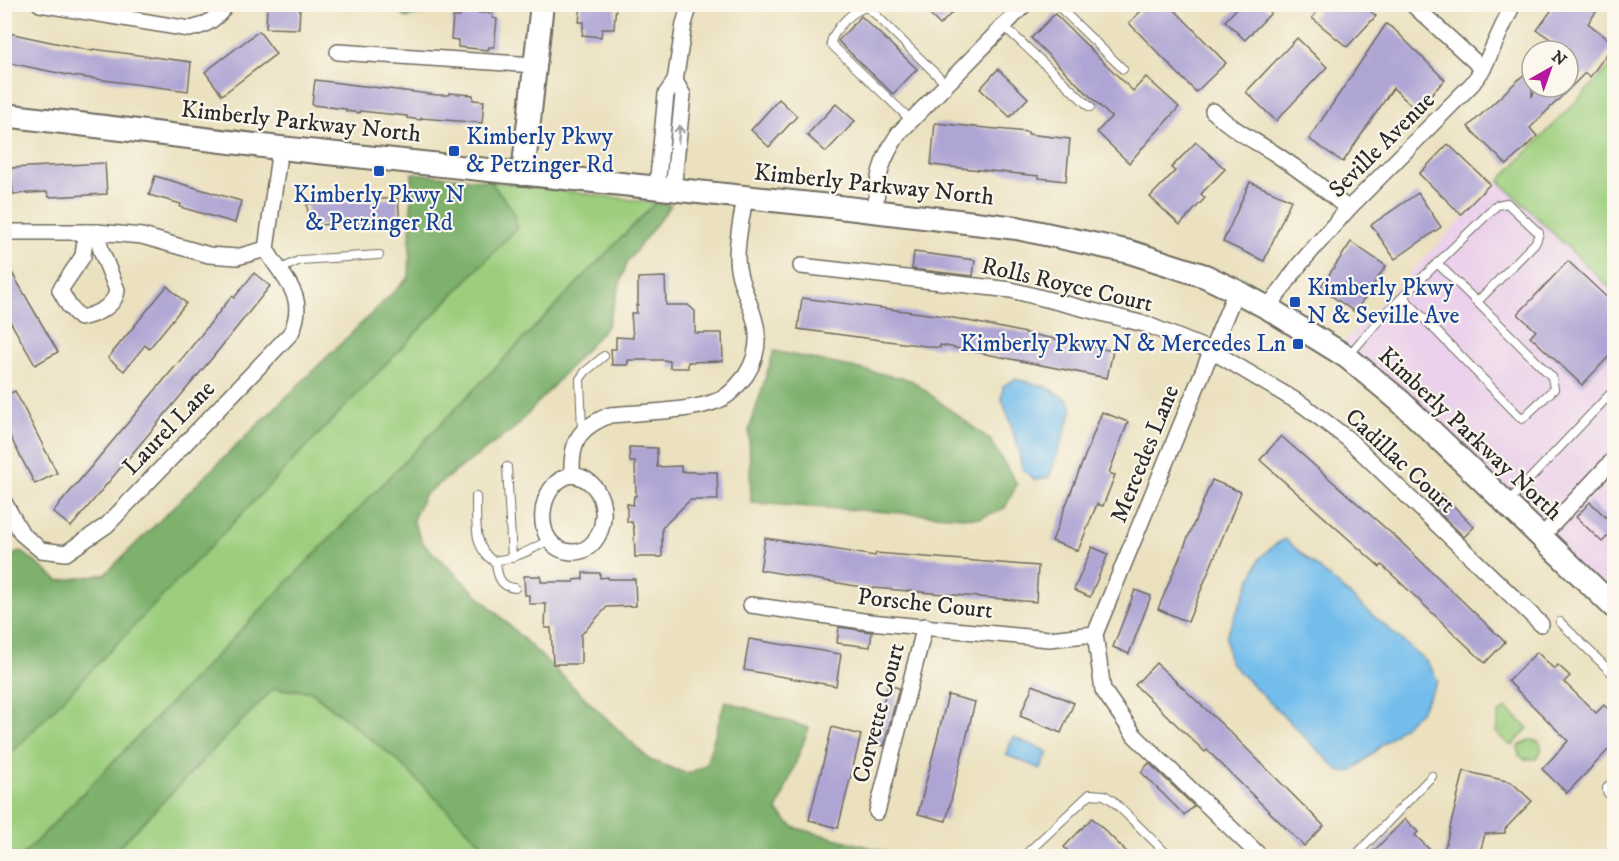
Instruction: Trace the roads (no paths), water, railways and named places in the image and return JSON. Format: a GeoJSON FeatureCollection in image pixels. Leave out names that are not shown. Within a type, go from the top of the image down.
{"type":"FeatureCollection","features":[{"type":"Feature","properties":{"kind":"street"},"geometry":{"type":"LineString","coordinates":[[40,4],[189,29],[208,24],[227,4]]}},
{"type":"Feature","properties":{"kind":"street"},"geometry":{"type":"LineString","coordinates":[[523,174],[542,4]]}},
{"type":"Feature","properties":{"kind":"street"},"geometry":{"type":"LineString","coordinates":[[665,189],[666,94],[675,81],[684,24],[690,4]]}},
{"type":"Feature","properties":{"kind":"street"},"geometry":{"type":"LineString","coordinates":[[875,212],[884,156],[899,133],[1025,4]]}},
{"type":"Feature","properties":{"kind":"street"},"geometry":{"type":"LineString","coordinates":[[1412,4],[1483,69]]}},
{"type":"Feature","properties":{"kind":"street","name":"Seville Avenue"},"geometry":{"type":"LineString","coordinates":[[1268,308],[1299,265],[1348,209],[1459,100],[1483,69],[1513,4]]}},
{"type":"Feature","properties":{"kind":"street"},"geometry":{"type":"LineString","coordinates":[[338,52],[535,65]]}},
{"type":"Feature","properties":{"kind":"street"},"geometry":{"type":"LineString","coordinates":[[1213,111],[1231,128],[1275,154],[1329,192],[1348,209]]}},
{"type":"Feature","properties":{"kind":"street","name":"Kimberly Parkway North"},"geometry":{"type":"LineString","coordinates":[[4,115],[280,148],[1017,228],[1130,252],[1205,276],[1268,308],[1347,357],[1400,401],[1614,607]]}},
{"type":"Feature","properties":{"kind":"street"},"geometry":{"type":"LineString","coordinates":[[4,232],[92,232],[142,236],[209,255],[237,257],[266,249],[280,148]]}},
{"type":"Feature","properties":{"kind":"street"},"geometry":{"type":"LineString","coordinates":[[572,476],[574,444],[582,430],[595,421],[610,415],[705,405],[723,398],[748,372],[757,347],[757,333],[754,316],[742,288],[738,266],[738,244],[745,197]]}},
{"type":"Feature","properties":{"kind":"street"},"geometry":{"type":"LineString","coordinates":[[92,232],[117,290],[116,297],[105,309],[80,318],[69,306],[60,290],[83,256],[92,232]]}},
{"type":"Feature","properties":{"kind":"street","name":"Laurel Lane"},"geometry":{"type":"LineString","coordinates":[[4,502],[22,534],[41,550],[66,553],[107,525],[291,333],[296,322],[295,293],[266,249]]}},
{"type":"Feature","properties":{"kind":"street","name":"Rolls Royce Court"},"geometry":{"type":"LineString","coordinates":[[801,266],[1011,290],[1148,325],[1212,351]]}},
{"type":"Feature","properties":{"kind":"street","name":"Mercedes Lane"},"geometry":{"type":"LineString","coordinates":[[1095,634],[1236,291]]}},
{"type":"Feature","properties":{"kind":"street","name":"Cadillac Court"},"geometry":{"type":"LineString","coordinates":[[1212,351],[1303,405],[1348,439],[1540,624]]}},
{"type":"Feature","properties":{"kind":"street"},"geometry":{"type":"LineString","coordinates":[[1542,536],[1614,459]]}},
{"type":"Feature","properties":{"kind":"street"},"geometry":{"type":"LineString","coordinates":[[566,476],[587,480],[598,490],[603,505],[603,523],[595,540],[581,551],[567,551],[549,540],[542,514],[545,502],[558,482],[566,476]]}},
{"type":"Feature","properties":{"kind":"street","name":"Porsche Court"},"geometry":{"type":"LineString","coordinates":[[751,605],[870,622],[1048,639],[1095,634]]}},
{"type":"Feature","properties":{"kind":"street","name":"Corvette Court"},"geometry":{"type":"LineString","coordinates":[[877,812],[925,626]]}},
{"type":"Feature","properties":{"kind":"street"},"geometry":{"type":"LineString","coordinates":[[1095,634],[1103,690],[1136,736],[1260,856]]}},
{"type":"Feature","properties":{"kind":"lane"},"geometry":{"type":"LineString","coordinates":[[1056,4],[1123,69]]}},
{"type":"Feature","properties":{"kind":"lane"},"geometry":{"type":"LineString","coordinates":[[911,120],[831,44],[831,39],[857,9],[868,8],[947,85]]}},
{"type":"Feature","properties":{"kind":"lane"},"geometry":{"type":"LineString","coordinates":[[1004,26],[1090,107]]}},
{"type":"Feature","properties":{"kind":"lane"},"geometry":{"type":"LineString","coordinates":[[1347,357],[1380,319],[1497,205],[1507,203],[1539,233],[1536,242],[1477,302]]}},
{"type":"Feature","properties":{"kind":"lane"},"geometry":{"type":"LineString","coordinates":[[281,269],[300,260],[379,255]]}},
{"type":"Feature","properties":{"kind":"lane"},"geometry":{"type":"LineString","coordinates":[[1403,297],[1522,419],[1554,389],[1552,377],[1437,263]]}},
{"type":"Feature","properties":{"kind":"lane"},"geometry":{"type":"LineString","coordinates":[[582,430],[580,379],[604,356]]}},
{"type":"Feature","properties":{"kind":"lane"},"geometry":{"type":"LineString","coordinates":[[1507,503],[1614,390]]}},
{"type":"Feature","properties":{"kind":"lane"},"geometry":{"type":"LineString","coordinates":[[507,466],[512,558]]}},
{"type":"Feature","properties":{"kind":"lane"},"geometry":{"type":"LineString","coordinates":[[476,497],[477,538],[484,555],[493,561],[512,558],[549,540]]}},
{"type":"Feature","properties":{"kind":"lane"},"geometry":{"type":"LineString","coordinates":[[496,561],[497,574],[501,583],[508,588],[515,588]]}},
{"type":"Feature","properties":{"kind":"lane"},"geometry":{"type":"LineString","coordinates":[[1560,622],[1614,675]]}},
{"type":"Feature","properties":{"kind":"lane"},"geometry":{"type":"LineString","coordinates":[[1355,856],[1432,776]]}},
{"type":"Feature","properties":{"kind":"lane"},"geometry":{"type":"LineString","coordinates":[[1614,778],[1607,792],[1614,799]]}},
{"type":"Feature","properties":{"kind":"lane"},"geometry":{"type":"LineString","coordinates":[[1024,856],[1090,794],[1096,794],[1112,800],[1169,856]]}},
{"type":"Feature","properties":{"kind":"water"},"geometry":{"type":"Polygon","coordinates":[[[1015,379],[1047,387],[1069,401],[1072,411],[1049,477],[1035,480],[1022,469],[1018,446],[1002,399],[1003,386],[1015,379]]]}},
{"type":"Feature","properties":{"kind":"water"},"geometry":{"type":"Polygon","coordinates":[[[1285,539],[1428,663],[1438,681],[1420,712],[1352,771],[1340,772],[1229,662],[1226,636],[1260,558],[1274,545],[1285,539]]]}},
{"type":"Feature","properties":{"kind":"water"},"geometry":{"type":"Polygon","coordinates":[[[1013,737],[1048,752],[1041,769],[1006,755],[1013,737]]]}},
{"type":"Feature","properties":{"kind":"place","name":"Kimberly Pkwy & Petzinger Rd"},"geometry":{"type":"Point","coordinates":[454,151]}},
{"type":"Feature","properties":{"kind":"place","name":"Kimberly Pkwy N & Petzinger Rd"},"geometry":{"type":"Point","coordinates":[379,171]}},
{"type":"Feature","properties":{"kind":"place","name":"Kimberly Pkwy N & Seville Ave"},"geometry":{"type":"Point","coordinates":[1295,302]}},
{"type":"Feature","properties":{"kind":"place","name":"Kimberly Pkwy N & Mercedes Ln"},"geometry":{"type":"Point","coordinates":[1298,344]}}]}
